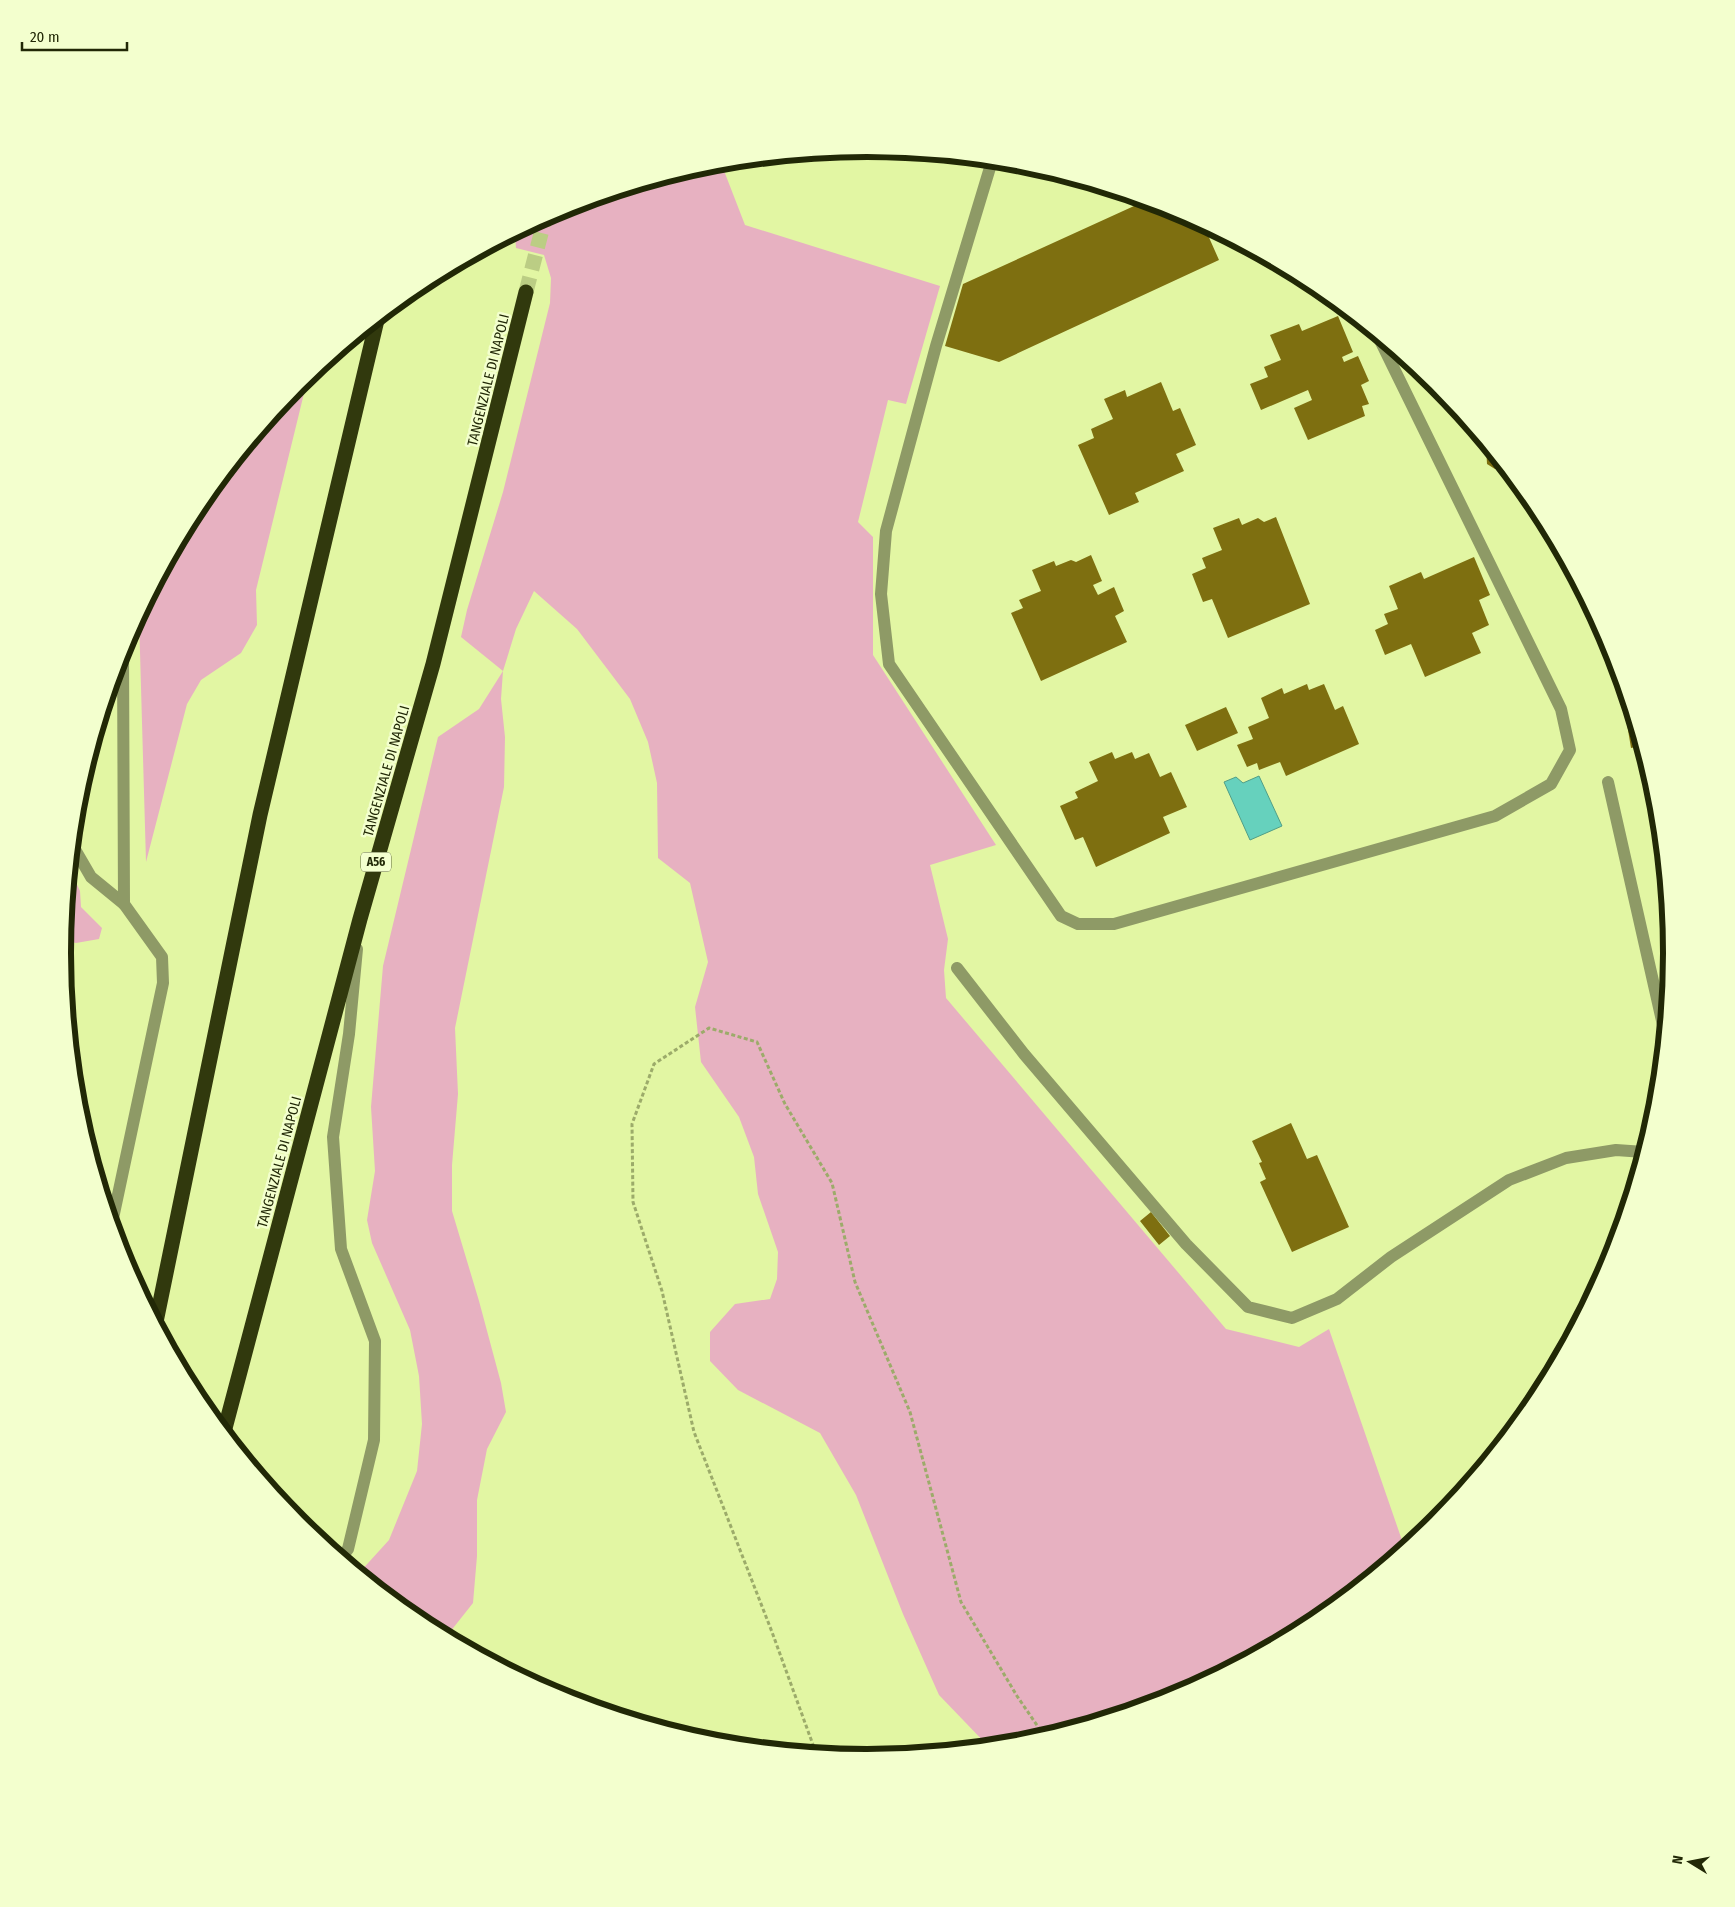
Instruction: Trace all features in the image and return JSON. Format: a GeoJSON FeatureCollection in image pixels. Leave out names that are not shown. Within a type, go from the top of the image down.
{"type":"FeatureCollection","features":[{"type":"Feature","properties":{"kind":"highway","name":"TANGENZIALE DI NAPOLI"},"geometry":{"type":"LineString","coordinates":[[226,1424],[360,919],[433,664],[526,292]]}},
{"type":"Feature","properties":{"kind":"highway"},"geometry":{"type":"LineString","coordinates":[[158,1314],[260,815],[375,328]]}},
{"type":"Feature","properties":{"kind":"street"},"geometry":{"type":"LineString","coordinates":[[990,167],[936,346],[886,531],[881,594],[889,664],[1061,916],[1078,924],[1114,924],[1495,816],[1551,784],[1570,750],[1561,709],[1384,347]]}},
{"type":"Feature","properties":{"kind":"street"},"geometry":{"type":"LineString","coordinates":[[123,673],[124,904]]}},
{"type":"Feature","properties":{"kind":"street"},"geometry":{"type":"LineString","coordinates":[[1608,782],[1661,1019]]}},
{"type":"Feature","properties":{"kind":"street"},"geometry":{"type":"LineString","coordinates":[[78,854],[92,877],[124,904],[162,957],[164,983],[115,1210]]}},
{"type":"Feature","properties":{"kind":"street"},"geometry":{"type":"LineString","coordinates":[[344,1554],[348,1549],[374,1440],[375,1341],[341,1249],[333,1136],[349,1034],[360,919]]}},
{"type":"Feature","properties":{"kind":"street"},"geometry":{"type":"LineString","coordinates":[[957,968],[1024,1054],[1180,1237],[1248,1307],[1292,1318],[1337,1299],[1391,1257],[1509,1180],[1566,1158],[1616,1150],[1639,1152]]}},
{"type":"Feature","properties":{"kind":"path"},"geometry":{"type":"LineString","coordinates":[[814,1748],[772,1632],[694,1432],[662,1291],[633,1202],[632,1124],[654,1064],[709,1028],[756,1042],[785,1104],[832,1183],[855,1282],[910,1412],[961,1602],[1017,1696],[1040,1730]]}},
{"type":"Feature","properties":{"kind":"shaded area"},"geometry":{"type":"Polygon","coordinates":[[[724,171],[745,225],[940,286],[906,404],[888,400],[858,522],[873,537],[873,655],[996,845],[930,865],[948,939],[944,970],[946,998],[1226,1329],[1299,1347],[1329,1329],[1403,1543],[1352,1585],[1310,1616],[1220,1668],[1172,1689],[1074,1723],[983,1741],[939,1695],[903,1614],[856,1495],[820,1433],[738,1390],[710,1361],[710,1332],[735,1304],[770,1299],[777,1279],[778,1252],[758,1194],[754,1157],[739,1117],[701,1062],[695,1007],[708,962],[690,883],[658,858],[657,783],[648,742],[630,699],[577,629],[534,591],[516,629],[503,671],[461,637],[467,610],[503,492],[550,303],[551,278],[544,255],[516,248],[515,239],[563,218],[661,184],[724,171]]]}},
{"type":"Feature","properties":{"kind":"shaded area"},"geometry":{"type":"Polygon","coordinates":[[[305,389],[256,590],[257,625],[241,653],[201,680],[187,704],[146,862],[139,632],[153,601],[205,511],[269,428],[305,389]]]}},
{"type":"Feature","properties":{"kind":"shaded area"},"geometry":{"type":"Polygon","coordinates":[[[503,671],[501,699],[505,737],[504,787],[455,1028],[458,1094],[452,1165],[452,1211],[479,1301],[501,1383],[506,1412],[487,1449],[477,1500],[477,1556],[473,1603],[450,1632],[425,1616],[363,1569],[389,1540],[417,1471],[422,1424],[419,1376],[410,1330],[372,1243],[367,1220],[375,1171],[371,1107],[383,966],[438,737],[479,709],[503,671]]]}},
{"type":"Feature","properties":{"kind":"shaded area"},"geometry":{"type":"Polygon","coordinates":[[[75,880],[80,891],[81,907],[102,928],[99,939],[76,943],[71,942],[75,880]]]}},
{"type":"Feature","properties":{"kind":"water"},"geometry":{"type":"Polygon","coordinates":[[[1259,776],[1282,826],[1250,840],[1224,782],[1236,777],[1243,783],[1259,776]]]}},
{"type":"Feature","properties":{"kind":"building"},"geometry":{"type":"Polygon","coordinates":[[[1136,205],[1207,233],[1219,260],[999,362],[945,346],[963,284],[1136,205]]]}},
{"type":"Feature","properties":{"kind":"building"},"geometry":{"type":"Polygon","coordinates":[[[1338,316],[1353,352],[1342,357],[1344,362],[1358,356],[1369,381],[1361,385],[1369,404],[1362,406],[1365,416],[1308,440],[1294,408],[1312,400],[1308,390],[1261,410],[1250,384],[1268,377],[1264,367],[1281,360],[1270,335],[1299,324],[1302,331],[1338,316]]]}},
{"type":"Feature","properties":{"kind":"building"},"geometry":{"type":"Polygon","coordinates":[[[1161,382],[1173,411],[1180,408],[1196,445],[1176,454],[1184,471],[1135,493],[1139,502],[1109,515],[1078,445],[1094,438],[1091,429],[1113,419],[1104,399],[1125,390],[1127,397],[1161,382]]]}},
{"type":"Feature","properties":{"kind":"building"},"geometry":{"type":"Polygon","coordinates":[[[1486,453],[1499,469],[1495,469],[1487,464],[1486,453]]]}},
{"type":"Feature","properties":{"kind":"building"},"geometry":{"type":"Polygon","coordinates":[[[1276,517],[1310,604],[1228,638],[1212,599],[1203,602],[1192,574],[1206,568],[1202,558],[1222,550],[1213,528],[1239,518],[1242,525],[1258,518],[1264,522],[1276,517]]]}},
{"type":"Feature","properties":{"kind":"building"},"geometry":{"type":"Polygon","coordinates":[[[1091,555],[1102,581],[1093,585],[1098,595],[1114,587],[1124,611],[1115,616],[1127,642],[1041,681],[1011,613],[1023,608],[1019,600],[1041,591],[1032,570],[1054,561],[1056,566],[1071,560],[1076,562],[1091,555]]]}},
{"type":"Feature","properties":{"kind":"building"},"geometry":{"type":"Polygon","coordinates":[[[1474,557],[1490,595],[1479,600],[1489,625],[1472,633],[1481,653],[1425,677],[1411,644],[1385,655],[1375,630],[1388,624],[1384,614],[1398,609],[1389,586],[1421,572],[1424,579],[1474,557]]]}},
{"type":"Feature","properties":{"kind":"building"},"geometry":{"type":"Polygon","coordinates":[[[1307,684],[1309,690],[1324,684],[1335,710],[1343,706],[1359,744],[1286,776],[1280,762],[1259,770],[1257,763],[1247,767],[1237,745],[1253,739],[1248,727],[1269,718],[1261,698],[1282,688],[1284,694],[1307,684]]]}},
{"type":"Feature","properties":{"kind":"building"},"geometry":{"type":"Polygon","coordinates":[[[1226,707],[1238,733],[1197,751],[1185,725],[1226,707]]]}},
{"type":"Feature","properties":{"kind":"building"},"geometry":{"type":"Polygon","coordinates":[[[1627,724],[1629,724],[1637,747],[1631,748],[1627,724]]]}},
{"type":"Feature","properties":{"kind":"building"},"geometry":{"type":"Polygon","coordinates":[[[1112,752],[1115,759],[1132,752],[1135,759],[1149,753],[1160,777],[1171,772],[1187,807],[1163,817],[1170,833],[1096,867],[1083,837],[1075,840],[1060,806],[1078,798],[1075,792],[1098,781],[1089,762],[1112,752]]]}},
{"type":"Feature","properties":{"kind":"building"},"geometry":{"type":"Polygon","coordinates":[[[1291,1123],[1307,1159],[1317,1155],[1349,1227],[1292,1252],[1260,1182],[1266,1179],[1259,1163],[1262,1162],[1252,1141],[1291,1123]]]}},
{"type":"Feature","properties":{"kind":"building"},"geometry":{"type":"Polygon","coordinates":[[[1151,1212],[1170,1236],[1159,1245],[1140,1221],[1151,1212]]]}},
{"type":"Feature","properties":{"kind":"tunnel"},"geometry":{"type":"LineString","coordinates":[[526,292],[543,227]]}}]}
